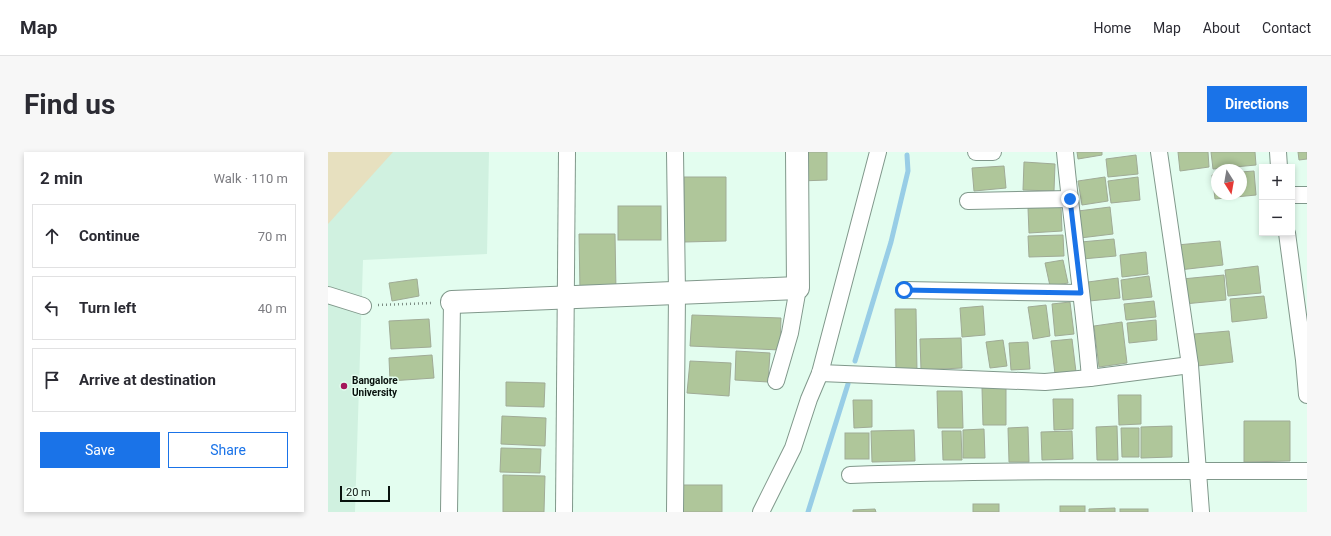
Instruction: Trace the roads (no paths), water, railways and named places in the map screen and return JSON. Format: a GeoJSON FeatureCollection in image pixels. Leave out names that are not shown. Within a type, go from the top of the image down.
{"type":"FeatureCollection","features":[{"type":"Feature","properties":{"kind":"street"},"geometry":{"type":"LineString","coordinates":[[564,512],[567,152]]}},
{"type":"Feature","properties":{"kind":"street"},"geometry":{"type":"LineString","coordinates":[[675,152],[677,293],[675,512]]}},
{"type":"Feature","properties":{"kind":"street"},"geometry":{"type":"LineString","coordinates":[[776,381],[790,333],[798,288],[797,152]]}},
{"type":"Feature","properties":{"kind":"street"},"geometry":{"type":"LineString","coordinates":[[760,512],[793,448],[809,399],[820,373],[878,152]]}},
{"type":"Feature","properties":{"kind":"street"},"geometry":{"type":"LineString","coordinates":[[976,152],[993,152]]}},
{"type":"Feature","properties":{"kind":"street"},"geometry":{"type":"LineString","coordinates":[[1065,152],[1087,334],[1090,378]]}},
{"type":"Feature","properties":{"kind":"street"},"geometry":{"type":"LineString","coordinates":[[1159,152],[1190,365],[1201,512]]}},
{"type":"Feature","properties":{"kind":"street"},"geometry":{"type":"LineString","coordinates":[[1278,152],[1280,164]]}},
{"type":"Feature","properties":{"kind":"street"},"geometry":{"type":"LineString","coordinates":[[1295,195],[1307,195]]}},
{"type":"Feature","properties":{"kind":"street"},"geometry":{"type":"LineString","coordinates":[[968,201],[1070,199]]}},
{"type":"Feature","properties":{"kind":"street"},"geometry":{"type":"LineString","coordinates":[[1288,236],[1300,277],[1307,395]]}},
{"type":"Feature","properties":{"kind":"street"},"geometry":{"type":"LineString","coordinates":[[449,512],[452,302],[798,288]]}},
{"type":"Feature","properties":{"kind":"street"},"geometry":{"type":"LineString","coordinates":[[904,290],[1081,293]]}},
{"type":"Feature","properties":{"kind":"street"},"geometry":{"type":"LineString","coordinates":[[328,296],[363,306]]}},
{"type":"Feature","properties":{"kind":"street"},"geometry":{"type":"LineString","coordinates":[[820,373],[1045,382],[1090,378],[1190,365]]}},
{"type":"Feature","properties":{"kind":"street"},"geometry":{"type":"LineString","coordinates":[[850,475],[941,472],[1307,471]]}},
{"type":"Feature","properties":{"kind":"waterway"},"geometry":{"type":"LineString","coordinates":[[855,361],[891,242],[908,171],[907,155]]}},
{"type":"Feature","properties":{"kind":"waterway"},"geometry":{"type":"LineString","coordinates":[[808,512],[848,384]]}},
{"type":"Feature","properties":{"kind":"place","name":"Bangalore University"},"geometry":{"type":"Point","coordinates":[344,386]}}]}
